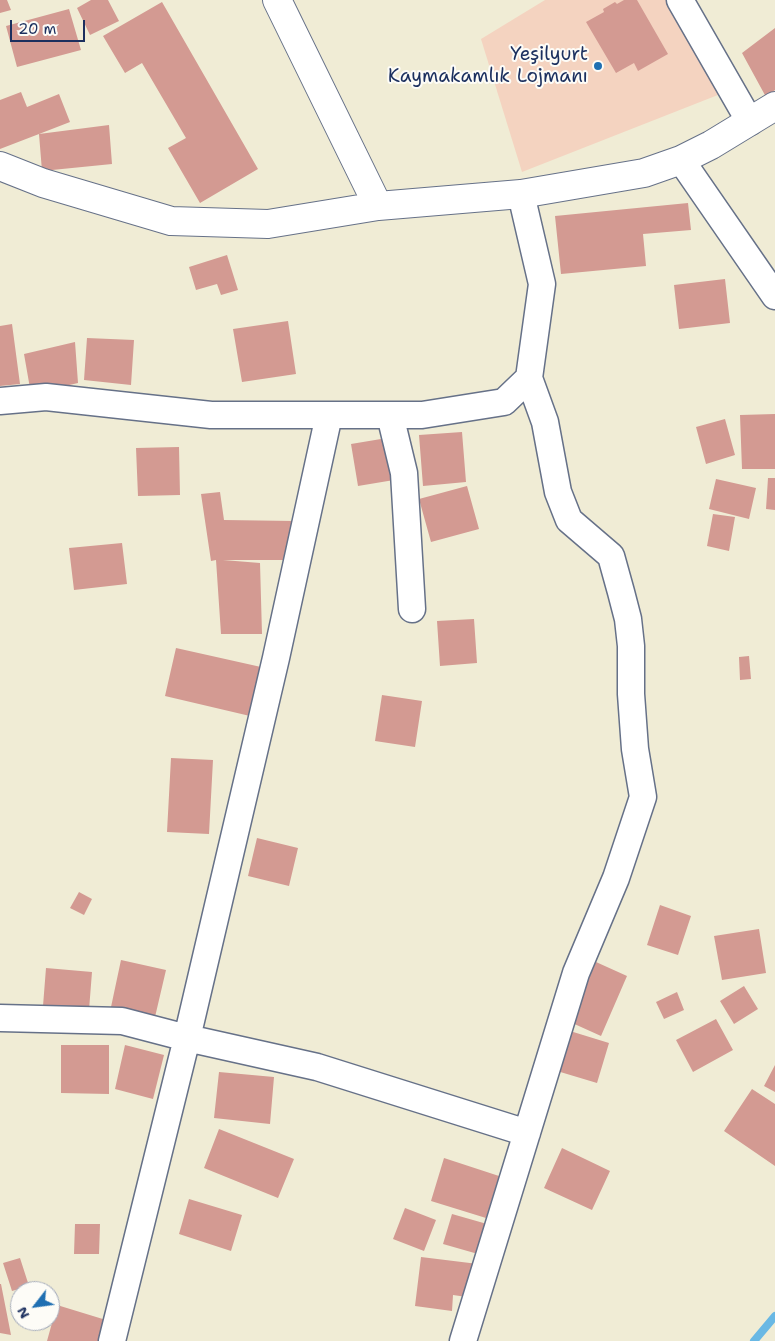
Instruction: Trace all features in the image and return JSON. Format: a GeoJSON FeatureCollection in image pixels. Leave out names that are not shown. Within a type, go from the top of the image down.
{"type":"FeatureCollection","features":[{"type":"Feature","properties":{"kind":"main road"},"geometry":{"type":"LineString","coordinates":[[277,0],[378,206]]}},
{"type":"Feature","properties":{"kind":"main road"},"geometry":{"type":"LineString","coordinates":[[0,166],[43,183],[171,222],[268,224],[378,206],[521,194],[644,173],[681,160],[711,145],[775,106]]}},
{"type":"Feature","properties":{"kind":"street"},"geometry":{"type":"LineString","coordinates":[[680,0],[750,122]]}},
{"type":"Feature","properties":{"kind":"street"},"geometry":{"type":"LineString","coordinates":[[681,160],[775,296]]}},
{"type":"Feature","properties":{"kind":"street"},"geometry":{"type":"LineString","coordinates":[[463,1341],[576,973],[616,878],[643,797],[635,749],[631,694],[631,646],[628,619],[621,592],[611,556],[569,520],[558,492],[544,422],[529,378],[542,284],[521,194]]}},
{"type":"Feature","properties":{"kind":"street"},"geometry":{"type":"LineString","coordinates":[[0,401],[46,397],[211,415],[422,415],[504,402],[529,378]]}},
{"type":"Feature","properties":{"kind":"street"},"geometry":{"type":"LineString","coordinates":[[112,1341],[187,1038],[276,658],[329,415]]}},
{"type":"Feature","properties":{"kind":"street"},"geometry":{"type":"LineString","coordinates":[[390,415],[404,473],[412,609]]}},
{"type":"Feature","properties":{"kind":"street"},"geometry":{"type":"LineString","coordinates":[[0,1018],[122,1021],[187,1038],[318,1067],[527,1133]]}},
{"type":"Feature","properties":{"kind":"shaded area","name":"Yeşilyurt Kaymakamlık Lojmanı"},"geometry":{"type":"Polygon","coordinates":[[[545,0],[669,0],[723,93],[522,172],[481,39],[545,0]]]}},
{"type":"Feature","properties":{"kind":"building"},"geometry":{"type":"Polygon","coordinates":[[[0,0],[7,0],[11,10],[0,13],[0,0]]]}},
{"type":"Feature","properties":{"kind":"building"},"geometry":{"type":"Polygon","coordinates":[[[91,0],[108,0],[119,21],[90,35],[77,8],[91,0]]]}},
{"type":"Feature","properties":{"kind":"building","name":"Yeşilyurt Kaymakamlık Lojmanı"},"geometry":{"type":"Polygon","coordinates":[[[624,0],[637,0],[668,54],[638,71],[634,63],[616,73],[586,22],[604,12],[603,9],[615,2],[617,4],[624,0]]]}},
{"type":"Feature","properties":{"kind":"building"},"geometry":{"type":"Polygon","coordinates":[[[162,2],[258,169],[200,203],[168,148],[186,138],[142,63],[125,73],[103,36],[162,2]]]}},
{"type":"Feature","properties":{"kind":"building"},"geometry":{"type":"Polygon","coordinates":[[[69,9],[81,50],[17,67],[6,26],[69,9]]]}},
{"type":"Feature","properties":{"kind":"building"},"geometry":{"type":"Polygon","coordinates":[[[775,28],[775,90],[766,97],[742,53],[775,28]]]}},
{"type":"Feature","properties":{"kind":"building"},"geometry":{"type":"Polygon","coordinates":[[[21,92],[27,107],[59,94],[70,122],[0,149],[0,100],[21,92]]]}},
{"type":"Feature","properties":{"kind":"building"},"geometry":{"type":"Polygon","coordinates":[[[109,125],[112,164],[42,171],[39,134],[109,125]]]}},
{"type":"Feature","properties":{"kind":"building"},"geometry":{"type":"Polygon","coordinates":[[[688,203],[691,230],[643,234],[646,266],[561,274],[555,216],[688,203]]]}},
{"type":"Feature","properties":{"kind":"building"},"geometry":{"type":"Polygon","coordinates":[[[227,255],[238,290],[221,295],[217,284],[196,290],[189,267],[227,255]]]}},
{"type":"Feature","properties":{"kind":"building"},"geometry":{"type":"Polygon","coordinates":[[[725,279],[730,323],[679,329],[674,285],[725,279]]]}},
{"type":"Feature","properties":{"kind":"building"},"geometry":{"type":"Polygon","coordinates":[[[288,321],[296,374],[242,382],[233,329],[288,321]]]}},
{"type":"Feature","properties":{"kind":"building"},"geometry":{"type":"Polygon","coordinates":[[[12,324],[20,384],[0,386],[0,326],[12,324]]]}},
{"type":"Feature","properties":{"kind":"building"},"geometry":{"type":"Polygon","coordinates":[[[87,338],[134,340],[131,385],[84,380],[87,338]]]}},
{"type":"Feature","properties":{"kind":"building"},"geometry":{"type":"Polygon","coordinates":[[[75,342],[78,383],[31,394],[24,354],[75,342]]]}},
{"type":"Feature","properties":{"kind":"building"},"geometry":{"type":"Polygon","coordinates":[[[775,414],[775,469],[742,469],[740,415],[775,414]]]}},
{"type":"Feature","properties":{"kind":"building"},"geometry":{"type":"Polygon","coordinates":[[[725,419],[735,455],[706,464],[696,427],[725,419]]]}},
{"type":"Feature","properties":{"kind":"building"},"geometry":{"type":"Polygon","coordinates":[[[462,432],[466,482],[423,486],[419,435],[462,432]]]}},
{"type":"Feature","properties":{"kind":"building"},"geometry":{"type":"Polygon","coordinates":[[[393,437],[400,479],[358,486],[351,444],[393,437]]]}},
{"type":"Feature","properties":{"kind":"building"},"geometry":{"type":"Polygon","coordinates":[[[179,447],[180,495],[138,496],[136,448],[179,447]]]}},
{"type":"Feature","properties":{"kind":"building"},"geometry":{"type":"Polygon","coordinates":[[[768,478],[775,478],[775,510],[766,509],[768,478]]]}},
{"type":"Feature","properties":{"kind":"building"},"geometry":{"type":"Polygon","coordinates":[[[716,479],[756,488],[749,519],[709,509],[716,479]]]}},
{"type":"Feature","properties":{"kind":"building"},"geometry":{"type":"Polygon","coordinates":[[[467,486],[479,529],[431,542],[419,499],[467,486]]]}},
{"type":"Feature","properties":{"kind":"building"},"geometry":{"type":"Polygon","coordinates":[[[220,492],[224,520],[294,521],[293,560],[223,560],[260,563],[262,634],[221,634],[216,560],[211,561],[201,494],[220,492]]]}},
{"type":"Feature","properties":{"kind":"building"},"geometry":{"type":"Polygon","coordinates":[[[713,514],[735,517],[729,551],[707,546],[713,514]]]}},
{"type":"Feature","properties":{"kind":"building"},"geometry":{"type":"Polygon","coordinates":[[[122,543],[127,584],[74,590],[69,548],[122,543]]]}},
{"type":"Feature","properties":{"kind":"building"},"geometry":{"type":"Polygon","coordinates":[[[474,619],[477,663],[440,666],[437,621],[474,619]]]}},
{"type":"Feature","properties":{"kind":"building"},"geometry":{"type":"Polygon","coordinates":[[[176,648],[261,667],[250,716],[165,696],[176,648]]]}},
{"type":"Feature","properties":{"kind":"building"},"geometry":{"type":"Polygon","coordinates":[[[749,656],[751,679],[740,680],[739,657],[749,656]]]}},
{"type":"Feature","properties":{"kind":"building"},"geometry":{"type":"Polygon","coordinates":[[[382,695],[422,701],[415,747],[375,741],[382,695]]]}},
{"type":"Feature","properties":{"kind":"building"},"geometry":{"type":"Polygon","coordinates":[[[171,758],[213,760],[209,834],[167,832],[171,758]]]}},
{"type":"Feature","properties":{"kind":"building"},"geometry":{"type":"Polygon","coordinates":[[[257,838],[298,848],[289,886],[248,876],[257,838]]]}},
{"type":"Feature","properties":{"kind":"building"},"geometry":{"type":"Polygon","coordinates":[[[79,892],[92,899],[84,915],[70,908],[79,892]]]}},
{"type":"Feature","properties":{"kind":"building"},"geometry":{"type":"Polygon","coordinates":[[[660,905],[691,916],[678,955],[647,945],[660,905]]]}},
{"type":"Feature","properties":{"kind":"building"},"geometry":{"type":"Polygon","coordinates":[[[759,929],[766,973],[722,980],[714,936],[759,929]]]}},
{"type":"Feature","properties":{"kind":"building"},"geometry":{"type":"Polygon","coordinates":[[[121,960],[166,970],[155,1017],[111,1007],[121,960]]]}},
{"type":"Feature","properties":{"kind":"building"},"geometry":{"type":"Polygon","coordinates":[[[596,962],[627,976],[601,1036],[570,1022],[596,962]]]}},
{"type":"Feature","properties":{"kind":"building"},"geometry":{"type":"Polygon","coordinates":[[[46,968],[92,972],[89,1010],[43,1006],[46,968]]]}},
{"type":"Feature","properties":{"kind":"building"},"geometry":{"type":"Polygon","coordinates":[[[744,986],[758,1009],[734,1024],[720,1001],[744,986]]]}},
{"type":"Feature","properties":{"kind":"building"},"geometry":{"type":"Polygon","coordinates":[[[677,992],[684,1010],[664,1019],[656,1002],[677,992]]]}},
{"type":"Feature","properties":{"kind":"building"},"geometry":{"type":"Polygon","coordinates":[[[716,1019],[733,1050],[693,1072],[676,1040],[716,1019]]]}},
{"type":"Feature","properties":{"kind":"building"},"geometry":{"type":"Polygon","coordinates":[[[570,1031],[609,1043],[597,1083],[557,1071],[570,1031]]]}},
{"type":"Feature","properties":{"kind":"building"},"geometry":{"type":"Polygon","coordinates":[[[61,1045],[109,1045],[109,1094],[61,1093],[61,1045]]]}},
{"type":"Feature","properties":{"kind":"building"},"geometry":{"type":"Polygon","coordinates":[[[125,1045],[164,1055],[153,1099],[115,1089],[125,1045]]]}},
{"type":"Feature","properties":{"kind":"building"},"geometry":{"type":"Polygon","coordinates":[[[775,1065],[775,1092],[764,1086],[775,1065]]]}},
{"type":"Feature","properties":{"kind":"building"},"geometry":{"type":"Polygon","coordinates":[[[219,1072],[274,1077],[270,1124],[214,1118],[219,1072]]]}},
{"type":"Feature","properties":{"kind":"building"},"geometry":{"type":"Polygon","coordinates":[[[752,1089],[775,1104],[775,1166],[724,1131],[752,1089]]]}},
{"type":"Feature","properties":{"kind":"building"},"geometry":{"type":"Polygon","coordinates":[[[219,1129],[294,1159],[278,1198],[204,1168],[219,1129]]]}},
{"type":"Feature","properties":{"kind":"building"},"geometry":{"type":"Polygon","coordinates":[[[562,1148],[610,1171],[592,1210],[544,1188],[562,1148]]]}},
{"type":"Feature","properties":{"kind":"building"},"geometry":{"type":"Polygon","coordinates":[[[444,1158],[499,1176],[486,1218],[431,1201],[444,1158]]]}},
{"type":"Feature","properties":{"kind":"building"},"geometry":{"type":"Polygon","coordinates":[[[189,1199],[242,1215],[231,1251],[179,1234],[189,1199]]]}},
{"type":"Feature","properties":{"kind":"building"},"geometry":{"type":"Polygon","coordinates":[[[405,1208],[436,1220],[424,1251],[393,1239],[405,1208]]]}},
{"type":"Feature","properties":{"kind":"building"},"geometry":{"type":"Polygon","coordinates":[[[452,1214],[487,1224],[478,1254],[443,1244],[452,1214]]]}},
{"type":"Feature","properties":{"kind":"building"},"geometry":{"type":"Polygon","coordinates":[[[75,1224],[100,1224],[99,1254],[74,1254],[75,1224]]]}},
{"type":"Feature","properties":{"kind":"building"},"geometry":{"type":"Polygon","coordinates":[[[421,1257],[478,1264],[474,1298],[453,1295],[452,1311],[415,1306],[421,1257]]]}},
{"type":"Feature","properties":{"kind":"building"},"geometry":{"type":"Polygon","coordinates":[[[20,1258],[27,1281],[10,1281],[10,1285],[3,1263],[20,1258]]]}},
{"type":"Feature","properties":{"kind":"building"},"geometry":{"type":"Polygon","coordinates":[[[0,1284],[1,1284],[11,1335],[0,1333],[0,1284]]]}},
{"type":"Feature","properties":{"kind":"building"},"geometry":{"type":"Polygon","coordinates":[[[60,1306],[106,1320],[100,1341],[47,1341],[50,1331],[60,1331],[60,1306]]]}},
{"type":"Feature","properties":{"kind":"waterway"},"geometry":{"type":"LineString","coordinates":[[754,1341],[775,1316]]}},
{"type":"Feature","properties":{"kind":"place","name":"Yeşilyurt Kaymakamlık Lojmanı"},"geometry":{"type":"Point","coordinates":[598,66]}}]}
